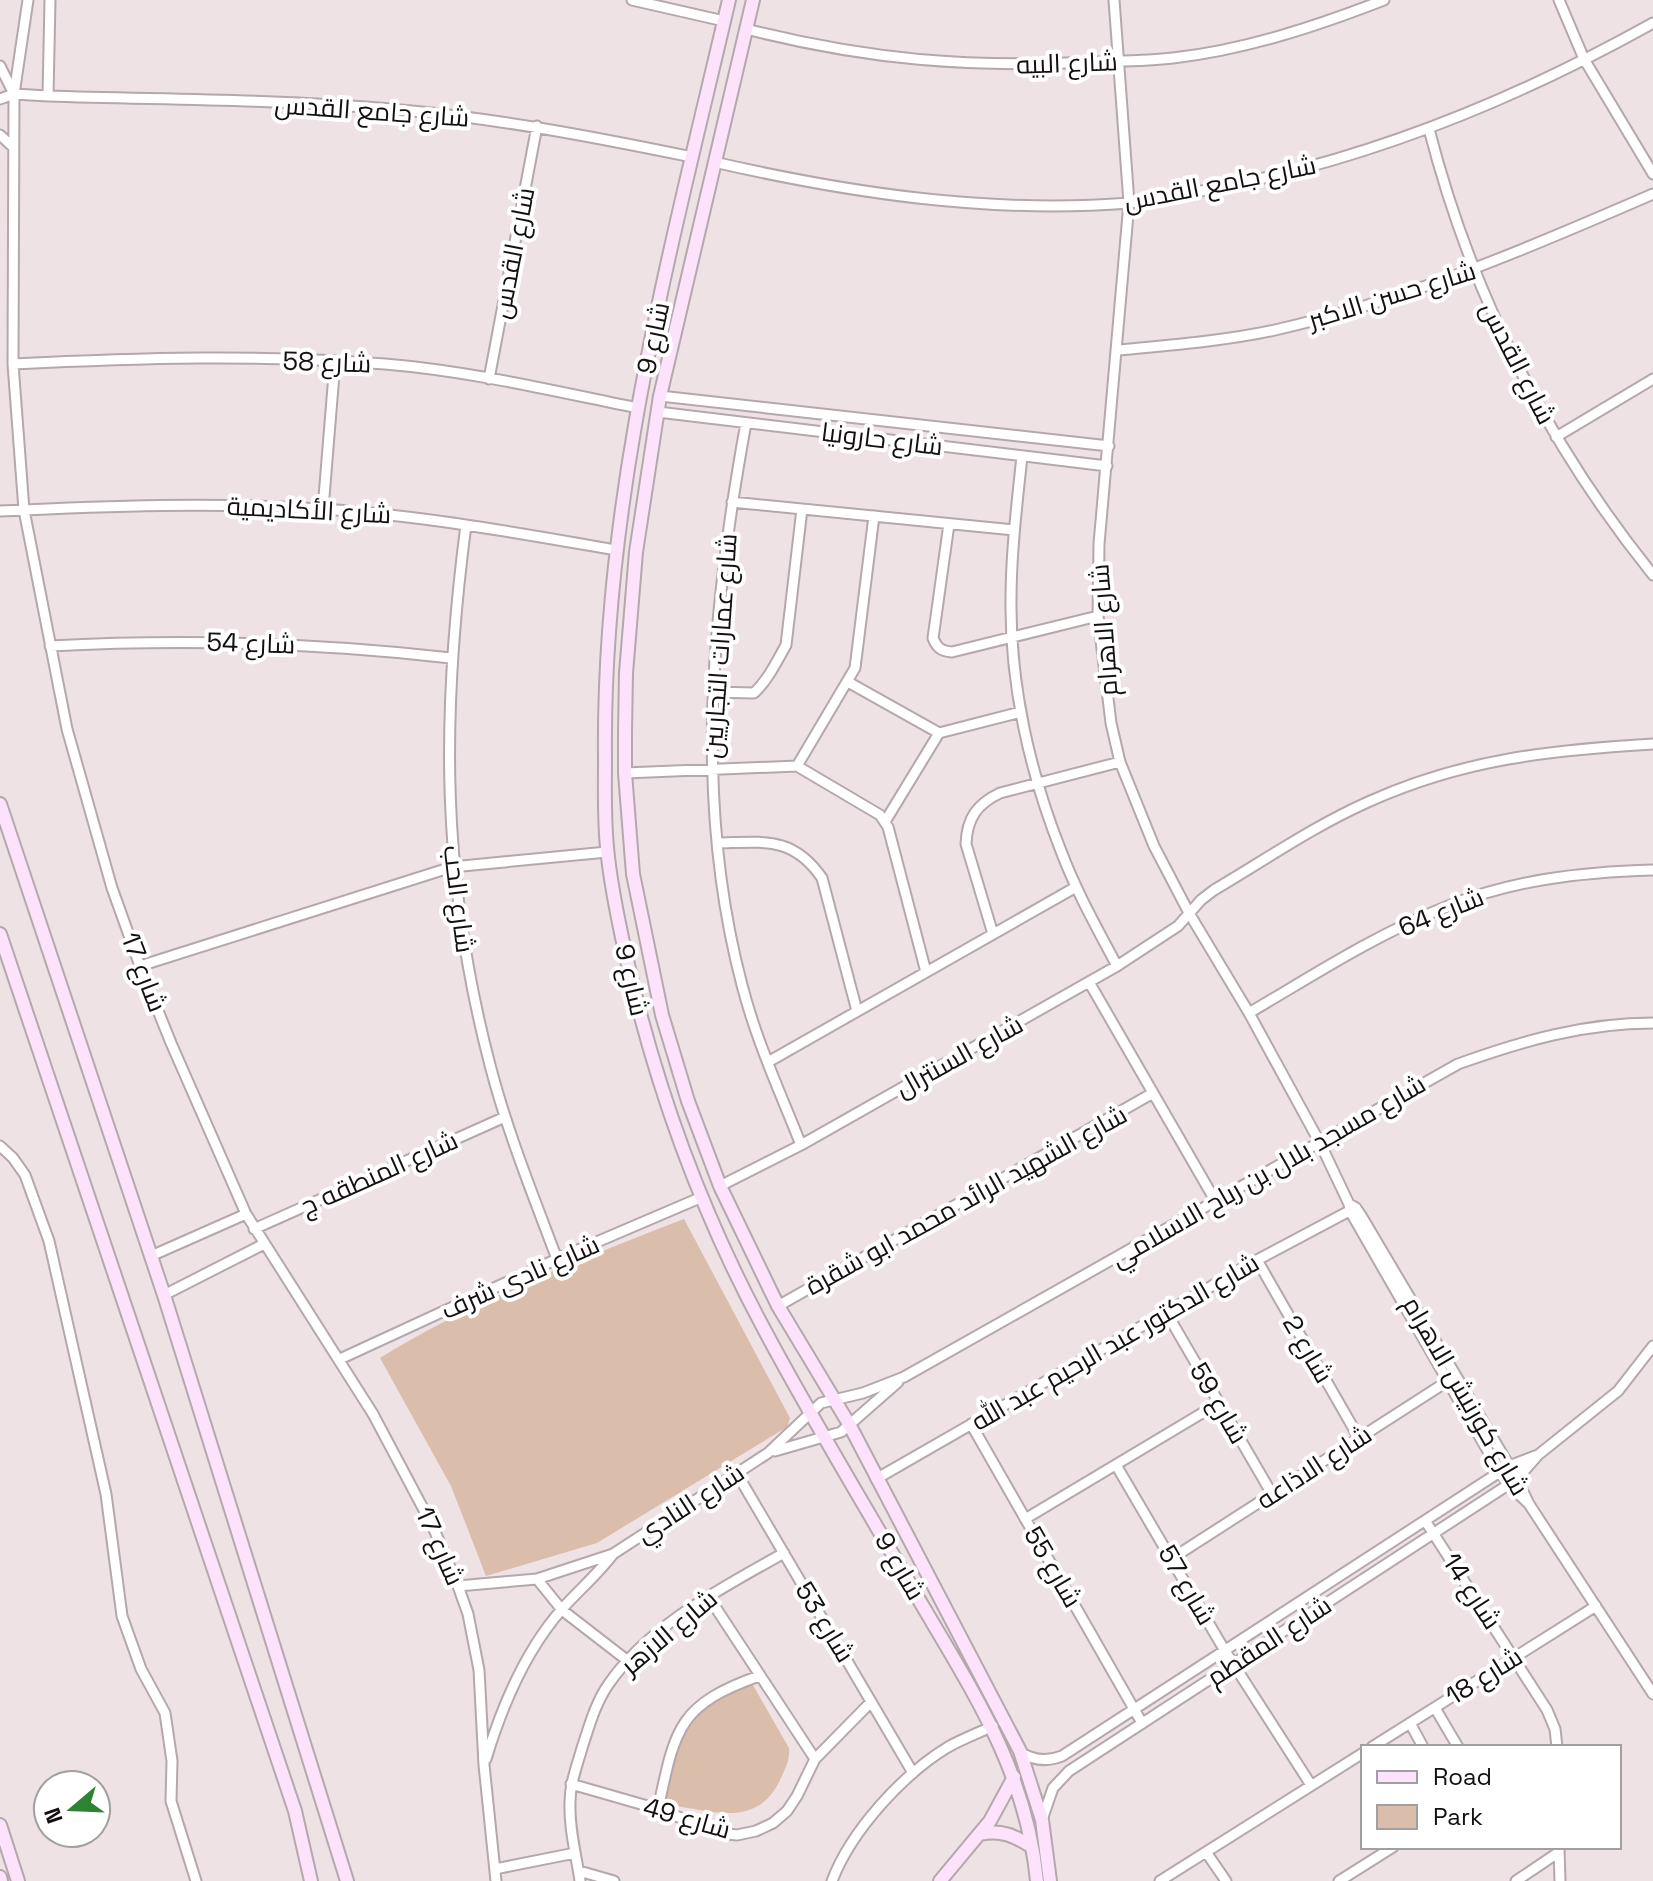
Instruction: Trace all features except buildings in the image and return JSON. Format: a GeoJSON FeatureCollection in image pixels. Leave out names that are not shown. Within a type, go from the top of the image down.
{"type":"FeatureCollection","features":[{"type":"Feature","properties":{"kind":"main road","name":"شارع 9"},"geometry":{"type":"LineString","coordinates":[[729,0],[638,408],[616,550],[606,675],[607,852],[636,1001],[678,1134],[702,1197],[763,1327],[993,1726],[1014,1776],[1037,1881]]}},
{"type":"Feature","properties":{"kind":"main road","name":"شارع 9"},"geometry":{"type":"LineString","coordinates":[[753,0],[660,396],[636,552],[626,673],[625,773],[633,874],[651,971],[688,1101],[720,1186],[788,1325],[849,1424],[1020,1751],[1042,1820],[1050,1881]]}},
{"type":"Feature","properties":{"kind":"main road"},"geometry":{"type":"LineString","coordinates":[[0,804],[164,1295],[347,1881]]}},
{"type":"Feature","properties":{"kind":"main road"},"geometry":{"type":"LineString","coordinates":[[0,934],[295,1811],[311,1881]]}},
{"type":"Feature","properties":{"kind":"main road"},"geometry":{"type":"LineString","coordinates":[[763,1327],[777,1331],[788,1325]]}},
{"type":"Feature","properties":{"kind":"main road"},"geometry":{"type":"LineString","coordinates":[[940,1881],[1000,1807],[1014,1776]]}},
{"type":"Feature","properties":{"kind":"main road"},"geometry":{"type":"LineString","coordinates":[[0,1825],[18,1881]]}},
{"type":"Feature","properties":{"kind":"main road"},"geometry":{"type":"LineString","coordinates":[[980,1834],[1002,1832],[1032,1847]]}},
{"type":"Feature","properties":{"kind":"main road"},"geometry":{"type":"LineString","coordinates":[[0,1847],[14,1868]]}},
{"type":"Feature","properties":{"kind":"street","name":"شارع 17"},"geometry":{"type":"LineString","coordinates":[[28,0],[14,94],[13,364],[24,510],[50,646],[86,804],[140,966],[246,1214],[340,1359],[405,1470],[458,1586],[468,1614],[479,1670],[484,1765],[496,1881]]}},
{"type":"Feature","properties":{"kind":"street"},"geometry":{"type":"LineString","coordinates":[[48,96],[50,0]]}},
{"type":"Feature","properties":{"kind":"street"},"geometry":{"type":"LineString","coordinates":[[632,0],[724,21]]}},
{"type":"Feature","properties":{"kind":"street","name":"شارع الاهرام"},"geometry":{"type":"LineString","coordinates":[[1114,0],[1129,203],[1099,544],[1098,616],[1103,674],[1120,762],[1154,846],[1189,913],[1249,1013],[1352,1208]]}},
{"type":"Feature","properties":{"kind":"street","name":"شارع البيه"},"geometry":{"type":"LineString","coordinates":[[746,29],[878,57],[939,63],[1000,65],[1118,61],[1174,58],[1244,45],[1331,20],[1382,0]]}},
{"type":"Feature","properties":{"kind":"street"},"geometry":{"type":"LineString","coordinates":[[1559,0],[1584,59],[1653,174]]}},
{"type":"Feature","properties":{"kind":"street","name":"شارع جامع القدس"},"geometry":{"type":"LineString","coordinates":[[714,162],[782,178],[919,198],[1002,204],[1129,203],[1308,168],[1429,129],[1584,59],[1653,23]]}},
{"type":"Feature","properties":{"kind":"street"},"geometry":{"type":"LineString","coordinates":[[0,66],[14,94],[0,99]]}},
{"type":"Feature","properties":{"kind":"street","name":"شارع جامع القدس"},"geometry":{"type":"LineString","coordinates":[[14,94],[394,110],[537,126],[692,157]]}},
{"type":"Feature","properties":{"kind":"street","name":"شارع القدس"},"geometry":{"type":"LineString","coordinates":[[489,379],[537,126]]}},
{"type":"Feature","properties":{"kind":"street","name":"شارع القدس"},"geometry":{"type":"LineString","coordinates":[[1429,129],[1442,182],[1473,271],[1526,386],[1621,536],[1653,575]]}},
{"type":"Feature","properties":{"kind":"street"},"geometry":{"type":"LineString","coordinates":[[0,135],[13,147]]}},
{"type":"Feature","properties":{"kind":"street","name":"شارع حسن الاكبر"},"geometry":{"type":"LineString","coordinates":[[1118,350],[1272,331],[1393,299],[1473,271],[1653,194]]}},
{"type":"Feature","properties":{"kind":"street","name":"شارع 58"},"geometry":{"type":"LineString","coordinates":[[13,364],[129,358],[385,364],[489,379],[638,408]]}},
{"type":"Feature","properties":{"kind":"street"},"geometry":{"type":"LineString","coordinates":[[323,509],[335,362]]}},
{"type":"Feature","properties":{"kind":"street"},"geometry":{"type":"LineString","coordinates":[[1556,437],[1653,379]]}},
{"type":"Feature","properties":{"kind":"street","name":"شارع حارونيا"},"geometry":{"type":"LineString","coordinates":[[660,396],[1109,446]]}},
{"type":"Feature","properties":{"kind":"street","name":"شارع حارونيا"},"geometry":{"type":"LineString","coordinates":[[658,412],[1107,466]]}},
{"type":"Feature","properties":{"kind":"street","name":"شارع عمارات التجاريين"},"geometry":{"type":"LineString","coordinates":[[746,423],[732,502],[712,692],[711,769],[718,843],[736,960],[753,1024],[801,1145]]}},
{"type":"Feature","properties":{"kind":"street"},"geometry":{"type":"LineString","coordinates":[[1022,456],[1014,530],[1011,605],[1021,712],[1038,784],[1061,852],[1117,966]]}},
{"type":"Feature","properties":{"kind":"street"},"geometry":{"type":"LineString","coordinates":[[732,502],[1014,530]]}},
{"type":"Feature","properties":{"kind":"street","name":"شارع الأكاديمية"},"geometry":{"type":"LineString","coordinates":[[0,511],[179,504],[323,509],[466,525],[616,550]]}},
{"type":"Feature","properties":{"kind":"street"},"geometry":{"type":"LineString","coordinates":[[712,692],[754,693],[786,645],[802,509]]}},
{"type":"Feature","properties":{"kind":"street"},"geometry":{"type":"LineString","coordinates":[[797,766],[855,668],[874,516]]}},
{"type":"Feature","properties":{"kind":"street"},"geometry":{"type":"LineString","coordinates":[[949,524],[933,638],[936,646],[943,651],[952,652],[1098,616]]}},
{"type":"Feature","properties":{"kind":"street","name":"شارع الحب"},"geometry":{"type":"LineString","coordinates":[[466,525],[451,658],[448,751],[452,867],[475,1001],[505,1117],[557,1259]]}},
{"type":"Feature","properties":{"kind":"street","name":"شارع 54"},"geometry":{"type":"LineString","coordinates":[[50,646],[218,641],[327,646],[451,658]]}},
{"type":"Feature","properties":{"kind":"street"},"geometry":{"type":"LineString","coordinates":[[848,682],[939,733],[1021,712]]}},
{"type":"Feature","properties":{"kind":"street"},"geometry":{"type":"LineString","coordinates":[[886,820],[939,733]]}},
{"type":"Feature","properties":{"kind":"street","name":"شارع السنترال"},"geometry":{"type":"LineString","coordinates":[[720,1186],[801,1145],[1117,966],[1166,935],[1214,890],[1366,802],[1420,781],[1475,765],[1531,754],[1653,744]]}},
{"type":"Feature","properties":{"kind":"street"},"geometry":{"type":"LineString","coordinates":[[993,934],[966,844],[966,829],[973,813],[984,800],[1000,793],[1120,762]]}},
{"type":"Feature","properties":{"kind":"street"},"geometry":{"type":"LineString","coordinates":[[625,773],[797,766],[886,820],[926,972]]}},
{"type":"Feature","properties":{"kind":"street"},"geometry":{"type":"LineString","coordinates":[[718,843],[774,842],[789,847],[813,865],[822,878],[857,1011]]}},
{"type":"Feature","properties":{"kind":"street"},"geometry":{"type":"LineString","coordinates":[[140,966],[452,867],[607,852]]}},
{"type":"Feature","properties":{"kind":"street","name":"شارع 64"},"geometry":{"type":"LineString","coordinates":[[1249,1013],[1395,929],[1445,906],[1497,889],[1550,878],[1604,871],[1653,870]]}},
{"type":"Feature","properties":{"kind":"street"},"geometry":{"type":"LineString","coordinates":[[768,1062],[1076,887]]}},
{"type":"Feature","properties":{"kind":"street"},"geometry":{"type":"LineString","coordinates":[[1089,982],[1216,1202]]}},
{"type":"Feature","properties":{"kind":"street","name":"شارع مسجد بلال بن رباح الاسلامي"},"geometry":{"type":"LineString","coordinates":[[834,1400],[863,1393],[904,1377],[1429,1079],[1472,1059],[1552,1034],[1587,1027],[1653,1023]]}},
{"type":"Feature","properties":{"kind":"street","name":"شارع الشهيد الرائد محمد ابو شقرة"},"geometry":{"type":"LineString","coordinates":[[778,1306],[1153,1093]]}},
{"type":"Feature","properties":{"kind":"street","name":"شارع المنطقه ج"},"geometry":{"type":"LineString","coordinates":[[254,1229],[505,1117]]}},
{"type":"Feature","properties":{"kind":"street"},"geometry":{"type":"LineString","coordinates":[[0,1146],[25,1175],[49,1241],[106,1494],[122,1616],[141,1669],[165,1713],[172,1761],[171,1801],[196,1881]]}},
{"type":"Feature","properties":{"kind":"street","name":"شارع نادى شرف"},"geometry":{"type":"LineString","coordinates":[[340,1359],[557,1259],[702,1197]]}},
{"type":"Feature","properties":{"kind":"street","name":"شارع الدكتور عبد الرحيم عبد الله"},"geometry":{"type":"LineString","coordinates":[[876,1479],[1352,1208]]}},
{"type":"Feature","properties":{"kind":"street","name":"شارع كورنيش الاهرام"},"geometry":{"type":"LineString","coordinates":[[1352,1208],[1513,1482],[1653,1694]]}},
{"type":"Feature","properties":{"kind":"street"},"geometry":{"type":"LineString","coordinates":[[151,1256],[246,1214]]}},
{"type":"Feature","properties":{"kind":"street"},"geometry":{"type":"LineString","coordinates":[[164,1295],[264,1244]]}},
{"type":"Feature","properties":{"kind":"street","name":"شارع 2"},"geometry":{"type":"LineString","coordinates":[[1257,1260],[1359,1438]]}},
{"type":"Feature","properties":{"kind":"street","name":"شارع 59"},"geometry":{"type":"LineString","coordinates":[[1166,1312],[1272,1494]]}},
{"type":"Feature","properties":{"kind":"street"},"geometry":{"type":"LineString","coordinates":[[1513,1482],[1538,1455],[1618,1391],[1653,1346]]}},
{"type":"Feature","properties":{"kind":"street","name":"شارع مسجد بلال بن رباح الاسلامي"},"geometry":{"type":"LineString","coordinates":[[849,1424],[904,1377]]}},
{"type":"Feature","properties":{"kind":"street","name":"شارع الاذاعه"},"geometry":{"type":"LineString","coordinates":[[1171,1559],[1452,1378]]}},
{"type":"Feature","properties":{"kind":"street","name":"شارع النادي"},"geometry":{"type":"LineString","coordinates":[[484,1765],[499,1717],[535,1647],[562,1610],[613,1554],[768,1453],[821,1403],[834,1400]]}},
{"type":"Feature","properties":{"kind":"street"},"geometry":{"type":"LineString","coordinates":[[1025,1519],[1219,1403]]}},
{"type":"Feature","properties":{"kind":"street","name":"شارع النادي"},"geometry":{"type":"LineString","coordinates":[[768,1453],[836,1435],[849,1424]]}},
{"type":"Feature","properties":{"kind":"street","name":"شارع 55"},"geometry":{"type":"LineString","coordinates":[[971,1424],[1142,1723]]}},
{"type":"Feature","properties":{"kind":"street"},"geometry":{"type":"LineString","coordinates":[[1505,1469],[1538,1455]]}},
{"type":"Feature","properties":{"kind":"street","name":"شارع 57"},"geometry":{"type":"LineString","coordinates":[[1116,1465],[1225,1651],[1311,1785]]}},
{"type":"Feature","properties":{"kind":"street","name":"شارع المقطم"},"geometry":{"type":"LineString","coordinates":[[1020,1751],[1036,1760],[1054,1760],[1505,1469]]}},
{"type":"Feature","properties":{"kind":"street","name":"شارع 53"},"geometry":{"type":"LineString","coordinates":[[736,1472],[913,1773]]}},
{"type":"Feature","properties":{"kind":"street","name":"شارع المقطم"},"geometry":{"type":"LineString","coordinates":[[1042,1820],[1048,1798],[1060,1778],[1513,1482]]}},
{"type":"Feature","properties":{"kind":"street","name":"شارع 14"},"geometry":{"type":"LineString","coordinates":[[1426,1522],[1552,1719],[1557,1745]]}},
{"type":"Feature","properties":{"kind":"street","name":"شارع الازهر"},"geometry":{"type":"LineString","coordinates":[[580,1876],[570,1818],[571,1784],[592,1715],[607,1686],[628,1661],[708,1596],[784,1553]]}},
{"type":"Feature","properties":{"kind":"street","name":"شارع النادي"},"geometry":{"type":"LineString","coordinates":[[458,1586],[537,1579],[613,1554]]}},
{"type":"Feature","properties":{"kind":"street"},"geometry":{"type":"LineString","coordinates":[[537,1579],[562,1610],[628,1661]]}},
{"type":"Feature","properties":{"kind":"street"},"geometry":{"type":"LineString","coordinates":[[708,1596],[815,1759]]}},
{"type":"Feature","properties":{"kind":"street","name":"شارع 18"},"geometry":{"type":"LineString","coordinates":[[1375,1745],[1596,1606]]}},
{"type":"Feature","properties":{"kind":"street"},"geometry":{"type":"LineString","coordinates":[[658,1809],[674,1741],[690,1715],[714,1695],[759,1676]]}},
{"type":"Feature","properties":{"kind":"street","name":"شارع 49"},"geometry":{"type":"LineString","coordinates":[[571,1784],[658,1809],[719,1833],[737,1835],[756,1831],[773,1823],[787,1811],[815,1759],[871,1702]]}},
{"type":"Feature","properties":{"kind":"street"},"geometry":{"type":"LineString","coordinates":[[1435,1708],[1457,1745]]}},
{"type":"Feature","properties":{"kind":"street"},"geometry":{"type":"LineString","coordinates":[[1410,1723],[1422,1745]]}},
{"type":"Feature","properties":{"kind":"street"},"geometry":{"type":"LineString","coordinates":[[825,1881],[834,1878],[865,1826],[913,1773],[950,1746],[993,1726]]}},
{"type":"Feature","properties":{"kind":"street"},"geometry":{"type":"LineString","coordinates":[[1160,1881],[1361,1754]]}},
{"type":"Feature","properties":{"kind":"street"},"geometry":{"type":"LineString","coordinates":[[1339,1881],[1390,1849]]}},
{"type":"Feature","properties":{"kind":"street"},"geometry":{"type":"LineString","coordinates":[[1516,1881],[1559,1850]]}},
{"type":"Feature","properties":{"kind":"street"},"geometry":{"type":"LineString","coordinates":[[1559,1850],[1560,1881]]}},
{"type":"Feature","properties":{"kind":"street"},"geometry":{"type":"LineString","coordinates":[[1206,1852],[1226,1881]]}},
{"type":"Feature","properties":{"kind":"street"},"geometry":{"type":"LineString","coordinates":[[495,1869],[575,1853]]}},
{"type":"Feature","properties":{"kind":"street"},"geometry":{"type":"LineString","coordinates":[[580,1876],[614,1881]]}},
{"type":"Feature","properties":{"kind":"green space"},"geometry":{"type":"Polygon","coordinates":[[[684,1219],[790,1418],[787,1427],[597,1543],[486,1576],[451,1486],[380,1358],[490,1299],[684,1219]]]}},
{"type":"Feature","properties":{"kind":"green space"},"geometry":{"type":"Polygon","coordinates":[[[750,1680],[789,1748],[786,1767],[771,1794],[760,1805],[733,1813],[670,1805],[661,1793],[661,1777],[665,1756],[680,1726],[702,1706],[750,1680]]]}}]}
